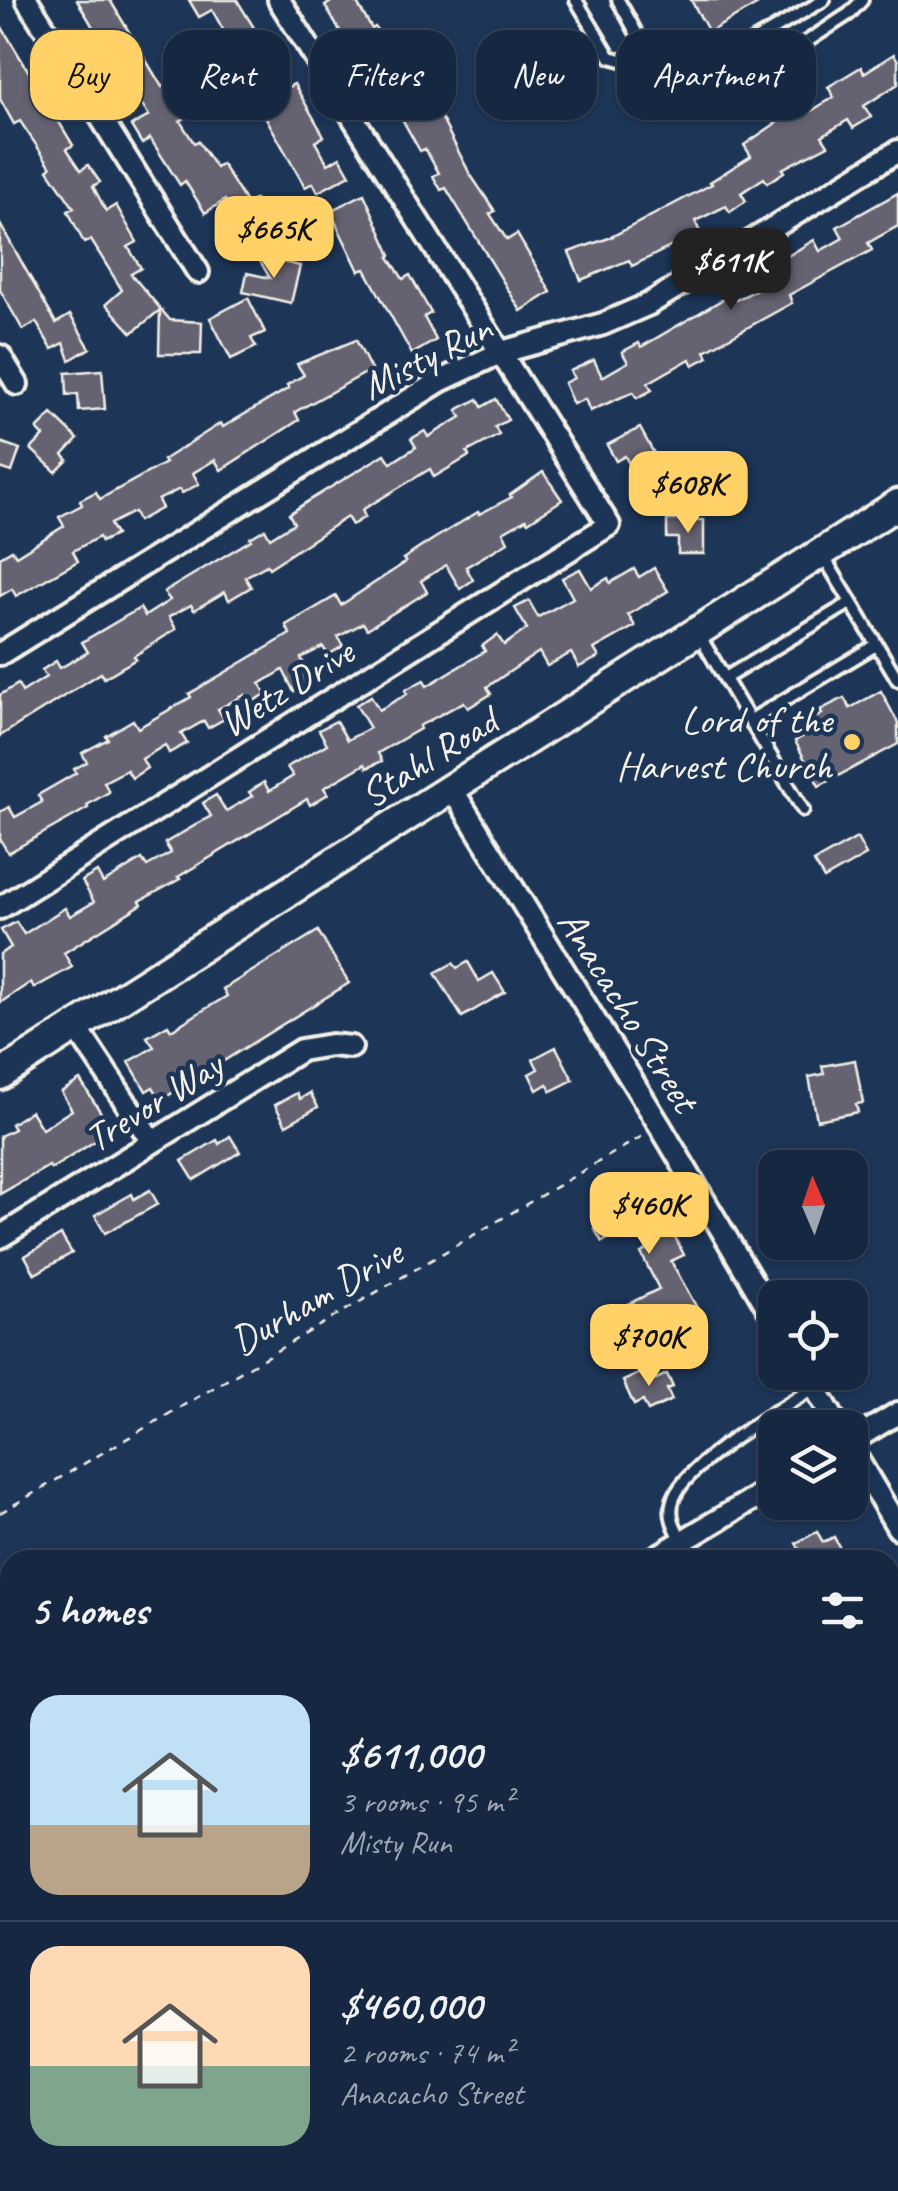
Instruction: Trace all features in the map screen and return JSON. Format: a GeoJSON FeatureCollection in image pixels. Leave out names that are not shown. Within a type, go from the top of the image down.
{"type":"FeatureCollection","features":[{"type":"Feature","properties":{"kind":"street"},"geometry":{"type":"LineString","coordinates":[[27,0],[198,272]]}},
{"type":"Feature","properties":{"kind":"street"},"geometry":{"type":"LineString","coordinates":[[279,0],[502,352]]}},
{"type":"Feature","properties":{"kind":"street","name":"Misty Run"},"geometry":{"type":"LineString","coordinates":[[0,654],[440,381],[502,352],[603,324],[649,304],[898,151]]}},
{"type":"Feature","properties":{"kind":"street","name":"Wetz Drive"},"geometry":{"type":"LineString","coordinates":[[0,908],[609,525],[502,352]]}},
{"type":"Feature","properties":{"kind":"street"},"geometry":{"type":"LineString","coordinates":[[0,356],[18,384]]}},
{"type":"Feature","properties":{"kind":"street","name":"Stahl Road"},"geometry":{"type":"LineString","coordinates":[[0,1075],[896,509]]}},
{"type":"Feature","properties":{"kind":"street","name":"Anacacho Street"},"geometry":{"type":"LineString","coordinates":[[452,789],[758,1291]]}},
{"type":"Feature","properties":{"kind":"street"},"geometry":{"type":"LineString","coordinates":[[76,1027],[152,1142]]}},
{"type":"Feature","properties":{"kind":"street","name":"Trevor Way"},"geometry":{"type":"LineString","coordinates":[[0,1238],[301,1050],[331,1045],[350,1047]]}},
{"type":"Feature","properties":{"kind":"street"},"geometry":{"type":"LineString","coordinates":[[868,1432],[898,1413]]}},
{"type":"Feature","properties":{"kind":"street"},"geometry":{"type":"LineString","coordinates":[[868,1476],[898,1528]]}},
{"type":"Feature","properties":{"kind":"street"},"geometry":{"type":"LineString","coordinates":[[668,1550],[758,1496]]}},
{"type":"Feature","properties":{"kind":"lane"},"geometry":{"type":"LineString","coordinates":[[576,0],[610,58],[617,60]]}},
{"type":"Feature","properties":{"kind":"lane"},"geometry":{"type":"LineString","coordinates":[[618,0],[636,30]]}},
{"type":"Feature","properties":{"kind":"lane"},"geometry":{"type":"LineString","coordinates":[[772,30],[824,0]]}},
{"type":"Feature","properties":{"kind":"lane"},"geometry":{"type":"LineString","coordinates":[[816,35],[849,14],[862,0]]}},
{"type":"Feature","properties":{"kind":"lane"},"geometry":{"type":"LineString","coordinates":[[822,553],[898,680]]}},
{"type":"Feature","properties":{"kind":"lane"},"geometry":{"type":"LineString","coordinates":[[726,677],[850,603]]}},
{"type":"Feature","properties":{"kind":"lane"},"geometry":{"type":"LineString","coordinates":[[698,633],[803,810]]}},
{"type":"Feature","properties":{"kind":"lane"},"geometry":{"type":"LineString","coordinates":[[751,720],[876,645]]}},
{"type":"Feature","properties":{"kind":"lane"},"geometry":{"type":"LineString","coordinates":[[682,1542],[672,1519],[672,1501],[684,1480],[797,1390]]}},
{"type":"Feature","properties":{"kind":"path","name":"Durham Drive"},"geometry":{"type":"LineString","coordinates":[[0,1513],[660,1126]]}},
{"type":"Feature","properties":{"kind":"building"},"geometry":{"type":"Polygon","coordinates":[[[77,0],[110,0],[128,30],[95,30],[77,0]]]}},
{"type":"Feature","properties":{"kind":"building"},"geometry":{"type":"Polygon","coordinates":[[[189,0],[237,0],[255,30],[223,30],[212,10],[199,17],[189,0]]]}},
{"type":"Feature","properties":{"kind":"building"},"geometry":{"type":"Polygon","coordinates":[[[334,0],[355,0],[372,29],[377,30],[340,30],[325,6],[334,0]]]}},
{"type":"Feature","properties":{"kind":"building"},"geometry":{"type":"Polygon","coordinates":[[[691,0],[765,0],[712,30],[708,30],[691,0]]]}},
{"type":"Feature","properties":{"kind":"building"},"geometry":{"type":"Polygon","coordinates":[[[0,24],[30,74],[30,120],[58,120],[73,145],[67,149],[81,170],[88,165],[100,182],[93,186],[106,211],[116,205],[137,242],[128,247],[141,268],[131,274],[170,320],[202,322],[201,354],[159,354],[160,310],[132,333],[106,304],[122,290],[91,240],[84,243],[68,211],[74,208],[48,170],[51,167],[20,121],[14,124],[0,99],[0,24]]]}},
{"type":"Feature","properties":{"kind":"building"},"geometry":{"type":"Polygon","coordinates":[[[894,54],[898,61],[898,84],[864,106],[871,117],[853,128],[848,120],[822,136],[828,145],[782,169],[784,172],[767,183],[764,178],[741,193],[746,201],[730,212],[726,206],[695,221],[700,232],[632,266],[629,260],[581,280],[569,252],[609,238],[712,184],[751,156],[744,145],[781,120],[816,120],[816,108],[834,97],[828,87],[861,67],[864,73],[894,54]]]}},
{"type":"Feature","properties":{"kind":"building"},"geometry":{"type":"Polygon","coordinates":[[[143,55],[163,86],[163,120],[182,120],[194,143],[198,141],[216,168],[222,164],[247,204],[255,199],[272,233],[251,245],[225,200],[205,213],[185,181],[180,185],[150,138],[142,144],[131,126],[149,116],[143,106],[143,55]]]}},
{"type":"Feature","properties":{"kind":"building"},"geometry":{"type":"Polygon","coordinates":[[[294,84],[310,112],[310,120],[315,120],[324,136],[315,142],[328,164],[340,157],[350,175],[318,192],[313,183],[305,187],[267,120],[290,120],[290,86],[294,84]]]}},
{"type":"Feature","properties":{"kind":"building"},"geometry":{"type":"Polygon","coordinates":[[[403,120],[442,120],[470,174],[495,211],[490,214],[507,240],[517,234],[551,292],[521,311],[446,188],[441,190],[433,176],[439,173],[425,149],[420,151],[403,120]]]}},
{"type":"Feature","properties":{"kind":"building"},"geometry":{"type":"Polygon","coordinates":[[[898,193],[898,226],[868,243],[872,250],[789,295],[792,303],[705,351],[708,357],[693,365],[690,359],[648,383],[652,390],[637,398],[633,392],[590,411],[585,399],[573,404],[564,383],[574,378],[570,371],[594,360],[602,377],[628,362],[622,352],[639,343],[641,347],[732,294],[736,300],[763,287],[758,277],[780,266],[778,262],[814,240],[820,251],[843,238],[837,227],[898,193]]]}},
{"type":"Feature","properties":{"kind":"building"},"geometry":{"type":"Polygon","coordinates":[[[364,194],[389,257],[403,279],[410,275],[431,313],[424,317],[436,340],[412,354],[365,269],[359,271],[330,211],[364,194]]]}},
{"type":"Feature","properties":{"kind":"building"},"geometry":{"type":"Polygon","coordinates":[[[0,224],[56,323],[70,315],[90,348],[70,360],[64,343],[52,349],[36,322],[23,330],[0,290],[0,224]]]}},
{"type":"Feature","properties":{"kind":"building"},"geometry":{"type":"Polygon","coordinates":[[[257,256],[300,266],[291,303],[243,292],[247,273],[270,278],[257,256]]]}},
{"type":"Feature","properties":{"kind":"building"},"geometry":{"type":"Polygon","coordinates":[[[248,298],[265,332],[251,338],[256,347],[231,359],[210,318],[248,298]]]}},
{"type":"Feature","properties":{"kind":"building"},"geometry":{"type":"Polygon","coordinates":[[[356,340],[371,370],[295,412],[299,420],[221,470],[215,460],[193,473],[199,484],[158,500],[162,508],[138,521],[134,512],[110,524],[116,535],[101,542],[99,537],[73,551],[78,561],[16,596],[12,589],[0,596],[0,557],[12,550],[16,556],[64,526],[59,517],[82,505],[80,500],[96,492],[100,499],[165,463],[163,460],[221,423],[223,427],[289,388],[287,385],[304,375],[297,364],[356,340]]]}},
{"type":"Feature","properties":{"kind":"building"},"geometry":{"type":"Polygon","coordinates":[[[102,370],[105,409],[79,411],[78,394],[67,395],[66,373],[102,370]]]}},
{"type":"Feature","properties":{"kind":"building"},"geometry":{"type":"Polygon","coordinates":[[[478,399],[482,407],[496,399],[508,420],[495,427],[499,435],[467,452],[469,456],[434,477],[430,469],[362,510],[365,517],[352,525],[347,517],[269,568],[267,565],[245,577],[251,587],[229,600],[225,592],[194,610],[191,605],[169,617],[176,629],[134,656],[136,659],[104,678],[101,673],[0,736],[0,695],[18,684],[22,692],[46,677],[42,670],[56,661],[60,668],[88,652],[82,642],[140,608],[145,616],[170,600],[164,592],[265,529],[270,538],[294,523],[289,514],[305,503],[385,454],[391,463],[416,447],[411,439],[425,431],[428,437],[461,417],[457,410],[478,399]]]}},
{"type":"Feature","properties":{"kind":"building"},"geometry":{"type":"Polygon","coordinates":[[[52,414],[78,439],[63,455],[68,460],[56,472],[31,449],[44,436],[37,429],[52,414]]]}},
{"type":"Feature","properties":{"kind":"building"},"geometry":{"type":"Polygon","coordinates":[[[640,428],[662,468],[682,455],[696,477],[692,479],[699,491],[678,504],[666,486],[659,491],[644,468],[634,474],[625,456],[616,461],[607,445],[640,428]]]}},
{"type":"Feature","properties":{"kind":"building"},"geometry":{"type":"Polygon","coordinates":[[[0,442],[20,449],[12,472],[0,468],[0,442]]]}},
{"type":"Feature","properties":{"kind":"building"},"geometry":{"type":"Polygon","coordinates":[[[543,472],[562,500],[528,522],[526,519],[503,532],[508,542],[466,567],[473,580],[460,589],[446,565],[421,581],[427,592],[367,629],[363,623],[338,637],[343,646],[328,655],[323,647],[301,658],[313,681],[294,692],[283,670],[260,684],[266,694],[250,703],[245,695],[218,709],[224,719],[208,728],[204,721],[181,734],[187,743],[169,753],[165,745],[142,759],[147,768],[132,778],[127,770],[104,782],[109,792],[88,808],[8,853],[0,839],[0,812],[9,807],[15,817],[42,802],[38,795],[87,762],[82,753],[133,720],[138,728],[191,697],[189,694],[290,634],[286,625],[336,596],[341,605],[406,562],[403,559],[478,512],[512,497],[543,472]]]}},
{"type":"Feature","properties":{"kind":"building"},"geometry":{"type":"Polygon","coordinates":[[[667,520],[704,520],[704,554],[678,554],[678,538],[667,538],[667,520]]]}},
{"type":"Feature","properties":{"kind":"building"},"geometry":{"type":"Polygon","coordinates":[[[654,568],[668,591],[628,615],[635,626],[594,649],[599,657],[579,667],[571,653],[547,666],[539,652],[487,687],[491,694],[468,708],[464,702],[419,726],[420,729],[378,753],[382,761],[367,768],[365,764],[324,788],[328,794],[310,805],[307,799],[140,901],[142,904],[64,953],[72,967],[34,988],[31,982],[0,1003],[0,954],[11,947],[1,930],[16,922],[24,934],[65,908],[70,916],[94,902],[82,881],[97,872],[103,883],[142,859],[147,866],[171,853],[165,843],[211,816],[203,803],[216,795],[226,811],[252,796],[249,792],[264,782],[269,791],[293,776],[287,767],[327,744],[319,730],[336,721],[347,740],[370,728],[356,705],[371,696],[379,710],[407,694],[405,690],[424,680],[427,686],[485,651],[482,646],[497,635],[504,645],[527,629],[515,608],[529,601],[538,617],[573,598],[562,578],[580,569],[591,588],[608,578],[610,583],[634,569],[639,577],[654,568]]]}},
{"type":"Feature","properties":{"kind":"building"},"geometry":{"type":"Polygon","coordinates":[[[881,691],[898,723],[898,744],[819,786],[795,741],[818,728],[813,719],[822,714],[820,710],[844,698],[850,708],[881,691]]]}},
{"type":"Feature","properties":{"kind":"building"},"geometry":{"type":"Polygon","coordinates":[[[857,838],[866,855],[824,879],[814,862],[857,838]]]}},
{"type":"Feature","properties":{"kind":"building"},"geometry":{"type":"Polygon","coordinates":[[[318,931],[349,983],[161,1100],[153,1087],[146,1091],[129,1062],[154,1047],[147,1037],[168,1025],[171,1030],[227,996],[223,989],[318,931]]]}},
{"type":"Feature","properties":{"kind":"building"},"geometry":{"type":"Polygon","coordinates":[[[468,962],[479,981],[493,973],[505,992],[462,1017],[435,973],[453,963],[457,968],[468,962]]]}},
{"type":"Feature","properties":{"kind":"building"},"geometry":{"type":"Polygon","coordinates":[[[556,1047],[573,1080],[551,1091],[547,1084],[537,1090],[529,1074],[538,1069],[533,1059],[556,1047]]]}},
{"type":"Feature","properties":{"kind":"building"},"geometry":{"type":"Polygon","coordinates":[[[855,1060],[863,1103],[856,1104],[858,1112],[817,1120],[809,1077],[824,1074],[822,1066],[855,1060]]]}},
{"type":"Feature","properties":{"kind":"building"},"geometry":{"type":"Polygon","coordinates":[[[80,1080],[105,1119],[99,1123],[106,1134],[51,1169],[49,1166],[0,1194],[0,1136],[14,1129],[11,1124],[31,1111],[42,1129],[72,1110],[61,1092],[80,1080]]]}},
{"type":"Feature","properties":{"kind":"building"},"geometry":{"type":"Polygon","coordinates":[[[297,1093],[300,1099],[310,1093],[318,1107],[286,1125],[275,1105],[297,1093]]]}},
{"type":"Feature","properties":{"kind":"building"},"geometry":{"type":"Polygon","coordinates":[[[230,1136],[240,1152],[194,1180],[182,1161],[230,1136]]]}},
{"type":"Feature","properties":{"kind":"building"},"geometry":{"type":"Polygon","coordinates":[[[150,1190],[158,1204],[105,1233],[95,1215],[132,1194],[134,1199],[150,1190]]]}},
{"type":"Feature","properties":{"kind":"building"},"geometry":{"type":"Polygon","coordinates":[[[631,1190],[637,1200],[652,1192],[684,1255],[671,1261],[697,1308],[642,1334],[628,1304],[659,1289],[641,1253],[647,1250],[634,1224],[602,1242],[594,1228],[600,1225],[592,1212],[631,1190]]]}},
{"type":"Feature","properties":{"kind":"building"},"geometry":{"type":"Polygon","coordinates":[[[61,1235],[72,1253],[35,1274],[25,1256],[61,1235]]]}},
{"type":"Feature","properties":{"kind":"building"},"geometry":{"type":"Polygon","coordinates":[[[651,1368],[656,1379],[667,1374],[673,1387],[667,1389],[672,1400],[648,1411],[643,1401],[634,1405],[623,1381],[651,1368]]]}},
{"type":"Feature","properties":{"kind":"building"},"geometry":{"type":"Polygon","coordinates":[[[817,1532],[823,1542],[834,1537],[841,1550],[800,1550],[796,1543],[817,1532]]]}},
{"type":"Feature","properties":{"kind":"place","name":"Lord of the Harvest Church"},"geometry":{"type":"Point","coordinates":[852,742]}}]}
